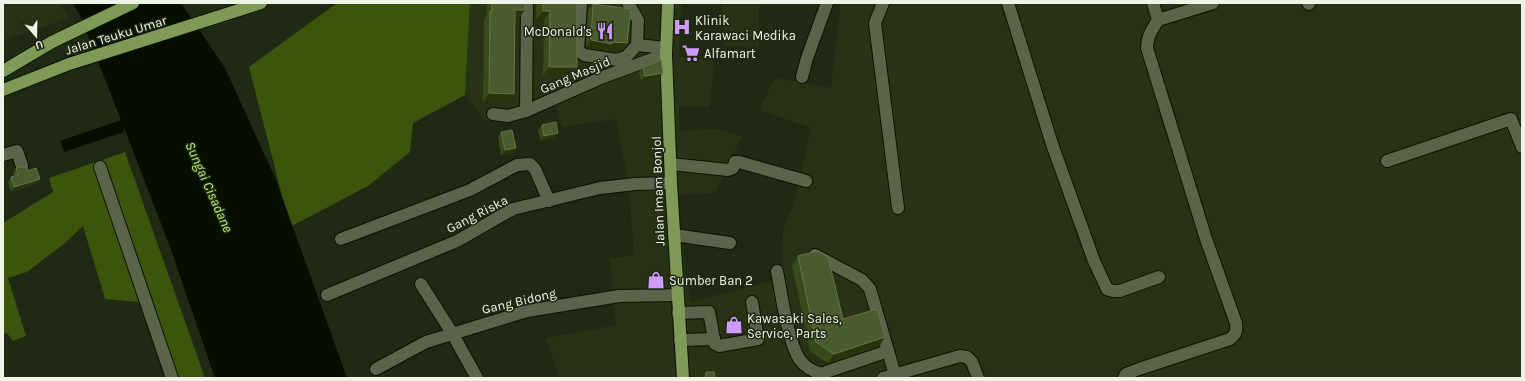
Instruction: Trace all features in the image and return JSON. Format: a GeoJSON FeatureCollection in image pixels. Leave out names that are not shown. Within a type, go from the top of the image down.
{"type":"FeatureCollection","features":[{"type":"Feature","properties":{"kind":"main road","name":"Jalan Teuku Umar"},"geometry":{"type":"LineString","coordinates":[[3,72],[52,42],[133,3]]}},
{"type":"Feature","properties":{"kind":"main road","name":"Jalan Teuku Umar"},"geometry":{"type":"LineString","coordinates":[[3,90],[69,64],[261,3]]}},
{"type":"Feature","properties":{"kind":"main road"},"geometry":{"type":"LineString","coordinates":[[659,3],[668,9]]}},
{"type":"Feature","properties":{"kind":"main road","name":"Jalan Imam Bonjol"},"geometry":{"type":"LineString","coordinates":[[668,9],[666,51],[671,183],[683,378]]}},
{"type":"Feature","properties":{"kind":"street"},"geometry":{"type":"LineString","coordinates":[[526,111],[527,3]]}},
{"type":"Feature","properties":{"kind":"street"},"geometry":{"type":"LineString","coordinates":[[582,3],[578,50],[584,55],[618,60],[626,57],[637,45],[638,20],[628,3]]}},
{"type":"Feature","properties":{"kind":"street"},"geometry":{"type":"LineString","coordinates":[[802,77],[807,58],[827,3]]}},
{"type":"Feature","properties":{"kind":"street"},"geometry":{"type":"LineString","coordinates":[[883,3],[875,23],[898,208]]}},
{"type":"Feature","properties":{"kind":"street"},"geometry":{"type":"LineString","coordinates":[[1008,3],[1052,144],[1094,261],[1107,289],[1120,291],[1159,277]]}},
{"type":"Feature","properties":{"kind":"street"},"geometry":{"type":"LineString","coordinates":[[1153,3],[1158,20]]}},
{"type":"Feature","properties":{"kind":"street"},"geometry":{"type":"LineString","coordinates":[[1124,378],[1126,374],[1139,369],[1230,340],[1236,334],[1236,323],[1206,239],[1147,48],[1150,32],[1158,20],[1213,3]]}},
{"type":"Feature","properties":{"kind":"street"},"geometry":{"type":"LineString","coordinates":[[637,45],[666,51]]}},
{"type":"Feature","properties":{"kind":"street","name":"Gang Masjid"},"geometry":{"type":"LineString","coordinates":[[493,114],[508,116],[526,111],[666,51]]}},
{"type":"Feature","properties":{"kind":"street"},"geometry":{"type":"LineString","coordinates":[[1386,161],[1517,117],[1522,147]]}},
{"type":"Feature","properties":{"kind":"street"},"geometry":{"type":"LineString","coordinates":[[3,155],[17,151],[22,166]]}},
{"type":"Feature","properties":{"kind":"street"},"geometry":{"type":"LineString","coordinates":[[671,164],[728,170],[733,168],[735,162],[740,162],[806,181]]}},
{"type":"Feature","properties":{"kind":"street"},"geometry":{"type":"LineString","coordinates":[[341,239],[470,190],[517,165],[530,164],[535,169],[549,201]]}},
{"type":"Feature","properties":{"kind":"street"},"geometry":{"type":"LineString","coordinates":[[100,168],[172,378]]}},
{"type":"Feature","properties":{"kind":"street","name":"Gang Riska"},"geometry":{"type":"LineString","coordinates":[[326,295],[457,240],[513,209],[600,188],[635,184],[671,183]]}},
{"type":"Feature","properties":{"kind":"street"},"geometry":{"type":"LineString","coordinates":[[674,236],[730,242]]}},
{"type":"Feature","properties":{"kind":"street"},"geometry":{"type":"LineString","coordinates":[[815,254],[862,280],[870,289],[895,375]]}},
{"type":"Feature","properties":{"kind":"street"},"geometry":{"type":"LineString","coordinates":[[778,271],[783,305],[793,345],[800,360],[812,371],[822,376],[826,372],[888,351]]}},
{"type":"Feature","properties":{"kind":"street"},"geometry":{"type":"LineString","coordinates":[[421,284],[478,378]]}},
{"type":"Feature","properties":{"kind":"street","name":"Gang Bidong"},"geometry":{"type":"LineString","coordinates":[[376,369],[426,342],[527,311],[619,296],[677,295]]}},
{"type":"Feature","properties":{"kind":"street"},"geometry":{"type":"LineString","coordinates":[[678,313],[709,312],[715,344],[719,346],[758,339],[752,302]]}},
{"type":"Feature","properties":{"kind":"street"},"geometry":{"type":"LineString","coordinates":[[680,340],[714,339]]}},
{"type":"Feature","properties":{"kind":"street"},"geometry":{"type":"LineString","coordinates":[[883,378],[960,356],[967,357],[972,362],[978,378]]}},
{"type":"Feature","properties":{"kind":"shaded area"},"geometry":{"type":"Polygon","coordinates":[[[3,3],[59,3],[69,18],[3,40],[3,3]]]}},
{"type":"Feature","properties":{"kind":"shaded area"},"geometry":{"type":"Polygon","coordinates":[[[470,3],[682,3],[679,57],[714,61],[710,107],[679,107],[679,131],[717,129],[742,136],[715,193],[676,195],[690,302],[782,278],[783,229],[793,207],[811,128],[760,110],[774,78],[831,88],[841,3],[1522,3],[1522,378],[559,378],[546,338],[616,325],[610,259],[634,255],[629,187],[616,119],[562,127],[552,94],[485,121],[465,95],[470,3]]]}},
{"type":"Feature","properties":{"kind":"shaded area"},"geometry":{"type":"Polygon","coordinates":[[[721,3],[759,3],[759,47],[725,46],[721,3]]]}},
{"type":"Feature","properties":{"kind":"green space"},"geometry":{"type":"Polygon","coordinates":[[[337,3],[470,3],[465,95],[413,123],[410,152],[368,186],[290,227],[249,67],[337,3]]]}},
{"type":"Feature","properties":{"kind":"green space"},"geometry":{"type":"Polygon","coordinates":[[[125,152],[205,378],[176,378],[150,303],[105,299],[83,226],[65,243],[27,272],[8,278],[26,336],[13,341],[7,333],[3,334],[3,223],[53,192],[49,178],[125,152]]]}},
{"type":"Feature","properties":{"kind":"water","name":"Sungai Cisadane"},"geometry":{"type":"Polygon","coordinates":[[[73,3],[181,3],[225,68],[276,180],[347,378],[215,378],[170,247],[123,125],[124,132],[64,152],[60,141],[121,120],[81,18],[73,3]]]}},
{"type":"Feature","properties":{"kind":"building"},"geometry":{"type":"Polygon","coordinates":[[[492,3],[525,3],[525,10],[515,10],[514,94],[489,93],[490,11],[492,12],[492,3]]]}},
{"type":"Feature","properties":{"kind":"building"},"geometry":{"type":"Polygon","coordinates":[[[543,3],[577,3],[577,67],[549,67],[550,11],[543,11],[543,3]]]}},
{"type":"Feature","properties":{"kind":"building","name":"McDonald's"},"geometry":{"type":"Polygon","coordinates":[[[593,4],[631,9],[627,43],[612,42],[612,44],[591,40],[593,4]]]}},
{"type":"Feature","properties":{"kind":"building"},"geometry":{"type":"Polygon","coordinates":[[[595,59],[606,61],[606,64],[595,67],[595,59]]]}},
{"type":"Feature","properties":{"kind":"building"},"geometry":{"type":"Polygon","coordinates":[[[661,60],[663,73],[645,76],[643,67],[661,60]]]}},
{"type":"Feature","properties":{"kind":"building"},"geometry":{"type":"Polygon","coordinates":[[[556,122],[558,133],[544,136],[542,125],[556,122]]]}},
{"type":"Feature","properties":{"kind":"building"},"geometry":{"type":"Polygon","coordinates":[[[512,130],[516,148],[505,150],[501,132],[512,130]]]}},
{"type":"Feature","properties":{"kind":"building"},"geometry":{"type":"Polygon","coordinates":[[[16,168],[27,168],[28,171],[36,168],[40,179],[14,187],[11,177],[18,175],[16,168]]]}},
{"type":"Feature","properties":{"kind":"building"},"geometry":{"type":"Polygon","coordinates":[[[817,251],[828,257],[843,319],[877,309],[885,337],[834,354],[816,342],[798,256],[817,251]]]}},
{"type":"Feature","properties":{"kind":"building"},"geometry":{"type":"Polygon","coordinates":[[[706,372],[714,372],[715,378],[706,378],[706,372]]]}},
{"type":"Feature","properties":{"kind":"place","name":"Klinik Karawaci Medika"},"geometry":{"type":"Point","coordinates":[682,27]}},
{"type":"Feature","properties":{"kind":"place","name":"McDonald's"},"geometry":{"type":"Point","coordinates":[605,31]}},
{"type":"Feature","properties":{"kind":"place","name":"Alfamart"},"geometry":{"type":"Point","coordinates":[691,53]}},
{"type":"Feature","properties":{"kind":"place","name":"Sumber Ban 2"},"geometry":{"type":"Point","coordinates":[656,280]}},
{"type":"Feature","properties":{"kind":"place","name":"Kawasaki Sales, Service, Parts"},"geometry":{"type":"Point","coordinates":[734,325]}}]}
